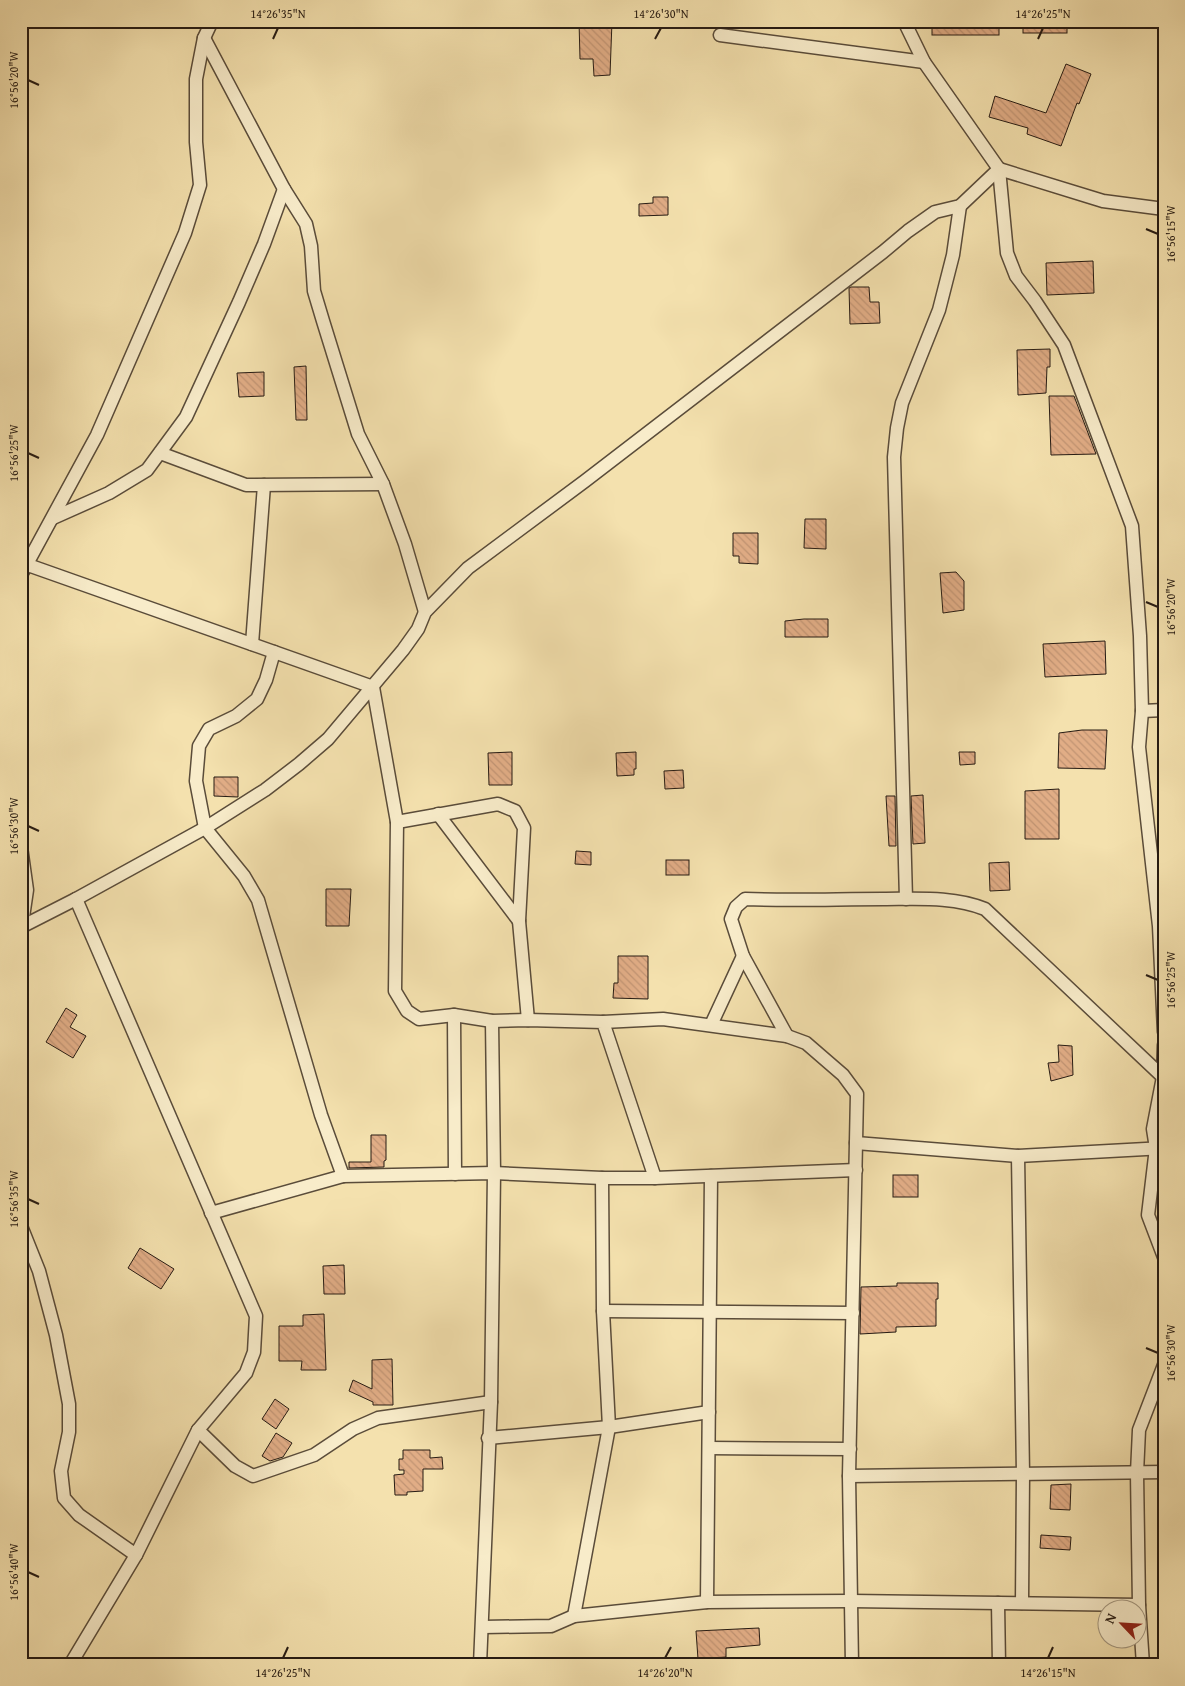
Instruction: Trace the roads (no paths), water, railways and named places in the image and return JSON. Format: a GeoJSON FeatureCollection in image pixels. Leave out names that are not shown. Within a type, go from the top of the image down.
{"type":"FeatureCollection","features":[{"type":"Feature","properties":{"kind":"street"},"geometry":{"type":"LineString","coordinates":[[212,21],[204,38],[196,79],[196,142],[200,185],[185,233],[97,435],[24,570],[252,644],[373,687]]}},
{"type":"Feature","properties":{"kind":"street"},"geometry":{"type":"LineString","coordinates":[[904,21],[924,62],[999,169],[1007,254],[1016,276],[1064,345],[1132,526],[1140,636],[1142,712],[1140,746],[1161,926],[1164,1032]]}},
{"type":"Feature","properties":{"kind":"street"},"geometry":{"type":"LineString","coordinates":[[720,35],[924,62]]}},
{"type":"Feature","properties":{"kind":"street"},"geometry":{"type":"LineString","coordinates":[[204,38],[284,189],[306,224],[311,246],[314,291],[358,434],[383,484],[405,544],[426,612]]}},
{"type":"Feature","properties":{"kind":"street"},"geometry":{"type":"LineString","coordinates":[[22,929],[205,828],[265,790],[299,764],[328,739],[373,687],[413,636],[426,612],[468,568],[884,252],[908,231],[935,212],[960,206],[999,169]]}},
{"type":"Feature","properties":{"kind":"street"},"geometry":{"type":"LineString","coordinates":[[999,169],[1102,201],[1164,209]]}},
{"type":"Feature","properties":{"kind":"street"},"geometry":{"type":"LineString","coordinates":[[53,518],[109,493],[147,470],[186,417],[243,294],[284,189]]}},
{"type":"Feature","properties":{"kind":"street"},"geometry":{"type":"LineString","coordinates":[[906,899],[894,457],[902,404],[939,310],[953,255],[960,206]]}},
{"type":"Feature","properties":{"kind":"street"},"geometry":{"type":"LineString","coordinates":[[160,453],[238,484],[383,484]]}},
{"type":"Feature","properties":{"kind":"street"},"geometry":{"type":"LineString","coordinates":[[252,644],[264,485]]}},
{"type":"Feature","properties":{"kind":"street"},"geometry":{"type":"LineString","coordinates":[[274,652],[266,680],[257,699],[236,716],[209,729],[199,746],[196,781],[205,828],[244,876],[258,900],[320,1115],[343,1176]]}},
{"type":"Feature","properties":{"kind":"street"},"geometry":{"type":"LineString","coordinates":[[373,687],[397,822],[395,991],[407,1011],[419,1019],[454,1015],[492,1021],[603,1022],[663,1019],[787,1036],[806,1043],[844,1075],[857,1094],[849,1476],[852,1665]]}},
{"type":"Feature","properties":{"kind":"street"},"geometry":{"type":"LineString","coordinates":[[1142,712],[1164,710]]}},
{"type":"Feature","properties":{"kind":"street"},"geometry":{"type":"LineString","coordinates":[[397,822],[498,804],[515,811],[524,828],[519,921],[528,1020]]}},
{"type":"Feature","properties":{"kind":"street"},"geometry":{"type":"LineString","coordinates":[[438,814],[519,921]]}},
{"type":"Feature","properties":{"kind":"street"},"geometry":{"type":"LineString","coordinates":[[21,847],[27,890],[22,929]]}},
{"type":"Feature","properties":{"kind":"street"},"geometry":{"type":"LineString","coordinates":[[70,1665],[136,1555],[198,1430],[246,1373],[254,1352],[256,1316],[76,899]]}},
{"type":"Feature","properties":{"kind":"street"},"geometry":{"type":"LineString","coordinates":[[787,1036],[743,956],[731,919],[736,907],[745,899],[906,899],[964,902],[985,909],[1163,1077]]}},
{"type":"Feature","properties":{"kind":"street"},"geometry":{"type":"LineString","coordinates":[[711,1025],[743,956]]}},
{"type":"Feature","properties":{"kind":"street"},"geometry":{"type":"LineString","coordinates":[[454,1015],[455,1174]]}},
{"type":"Feature","properties":{"kind":"street"},"geometry":{"type":"LineString","coordinates":[[480,1665],[491,1402],[494,1173],[492,1021]]}},
{"type":"Feature","properties":{"kind":"street"},"geometry":{"type":"LineString","coordinates":[[603,1022],[655,1178]]}},
{"type":"Feature","properties":{"kind":"street"},"geometry":{"type":"LineString","coordinates":[[1164,1045],[1163,1077],[1153,1129],[1160,1148],[1148,1215],[1164,1257]]}},
{"type":"Feature","properties":{"kind":"street"},"geometry":{"type":"LineString","coordinates":[[856,1143],[1018,1156],[1160,1148]]}},
{"type":"Feature","properties":{"kind":"street"},"geometry":{"type":"LineString","coordinates":[[1018,1156],[1022,1603]]}},
{"type":"Feature","properties":{"kind":"street"},"geometry":{"type":"LineString","coordinates":[[211,1213],[343,1176],[494,1173],[602,1178],[655,1178],[856,1170]]}},
{"type":"Feature","properties":{"kind":"street"},"geometry":{"type":"LineString","coordinates":[[707,1602],[711,1176]]}},
{"type":"Feature","properties":{"kind":"street"},"geometry":{"type":"LineString","coordinates":[[574,1616],[609,1427],[603,1311],[602,1178]]}},
{"type":"Feature","properties":{"kind":"street"},"geometry":{"type":"LineString","coordinates":[[21,1226],[39,1271],[56,1335],[69,1404],[69,1432],[61,1472],[64,1498],[79,1515],[136,1555]]}},
{"type":"Feature","properties":{"kind":"street"},"geometry":{"type":"LineString","coordinates":[[603,1311],[853,1313]]}},
{"type":"Feature","properties":{"kind":"street"},"geometry":{"type":"LineString","coordinates":[[1138,1598],[1137,1473],[1139,1430],[1164,1365]]}},
{"type":"Feature","properties":{"kind":"street"},"geometry":{"type":"LineString","coordinates":[[198,1430],[235,1466],[253,1476],[314,1455],[353,1429],[378,1418],[491,1402]]}},
{"type":"Feature","properties":{"kind":"street"},"geometry":{"type":"LineString","coordinates":[[488,1438],[609,1427],[710,1412]]}},
{"type":"Feature","properties":{"kind":"street"},"geometry":{"type":"LineString","coordinates":[[709,1448],[850,1449]]}},
{"type":"Feature","properties":{"kind":"street"},"geometry":{"type":"LineString","coordinates":[[849,1476],[1164,1472]]}},
{"type":"Feature","properties":{"kind":"street"},"geometry":{"type":"LineString","coordinates":[[483,1627],[551,1626],[574,1616],[707,1602],[851,1601],[1098,1604]]}},
{"type":"Feature","properties":{"kind":"street"},"geometry":{"type":"LineString","coordinates":[[998,1603],[999,1665]]}},
{"type":"Feature","properties":{"kind":"street"},"geometry":{"type":"LineString","coordinates":[[1142,1648],[1143,1665]]}}]}
